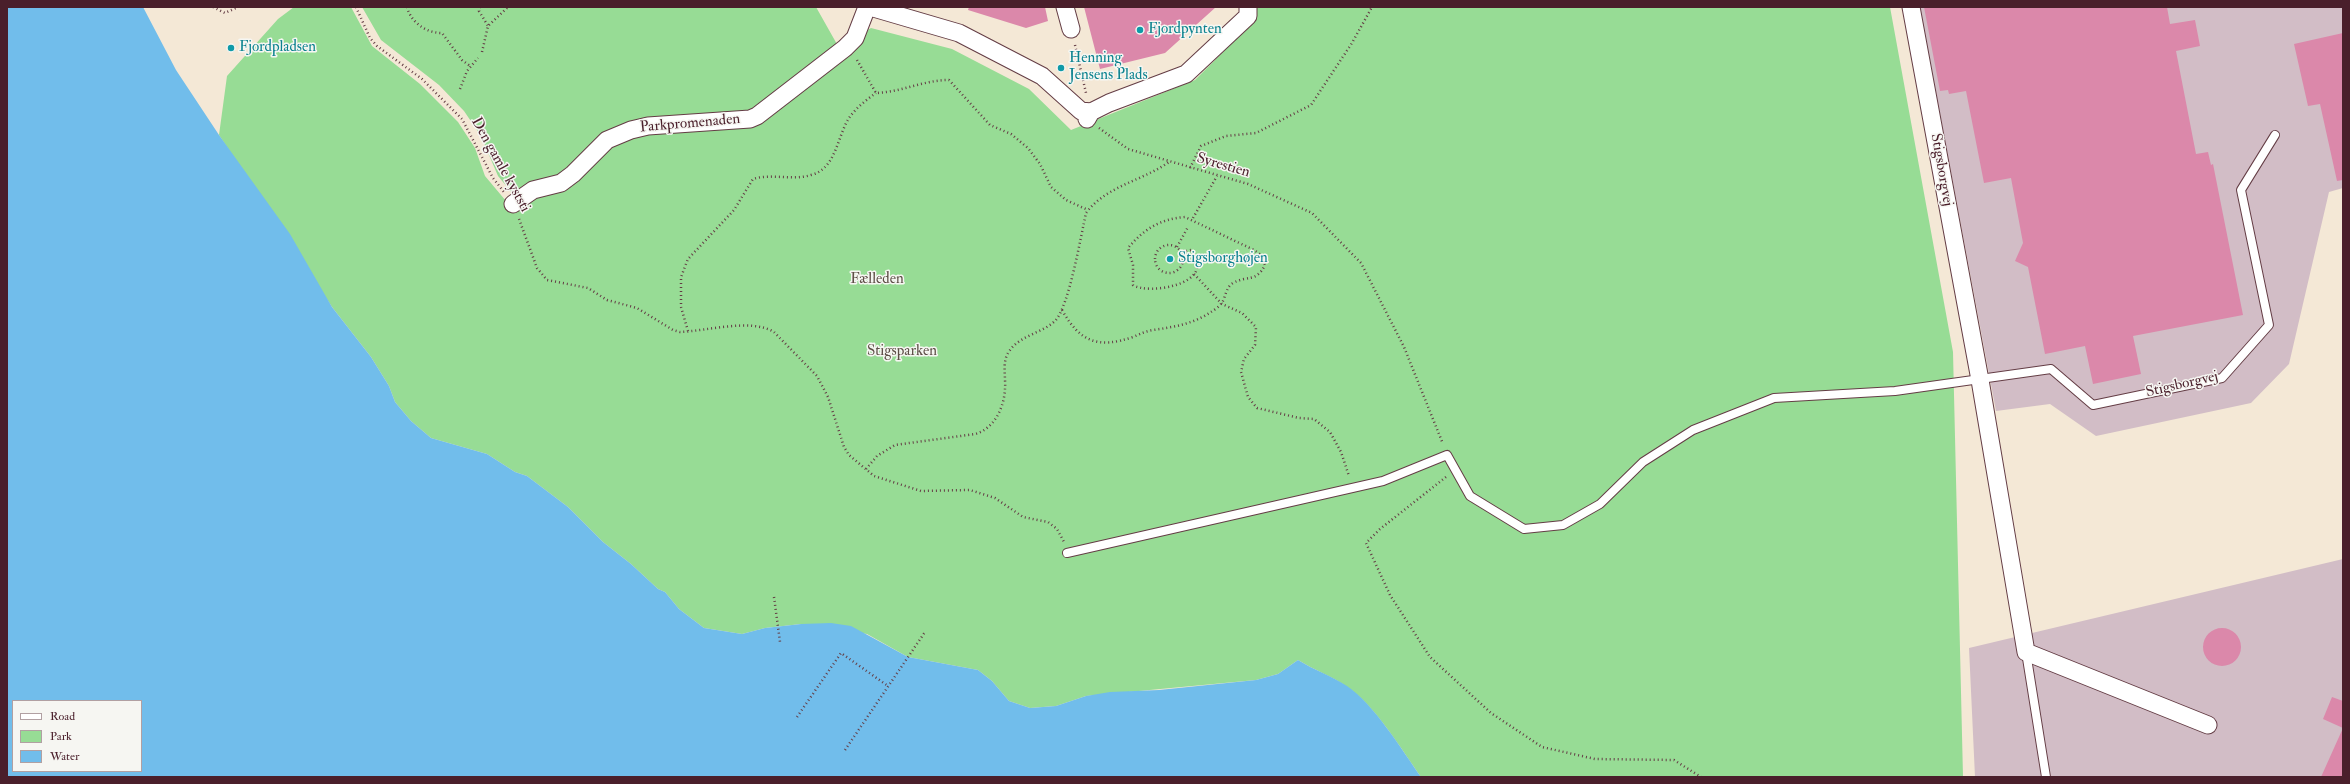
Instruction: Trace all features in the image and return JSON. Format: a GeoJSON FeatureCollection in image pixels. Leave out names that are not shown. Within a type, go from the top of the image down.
{"type":"FeatureCollection","features":[{"type":"Feature","properties":{"kind":"street","name":"Parkpromenaden"},"geometry":{"type":"LineString","coordinates":[[513,204],[533,190],[561,183],[573,174],[607,140],[631,130],[648,126],[750,119],[757,116],[845,48],[855,38],[869,7],[960,33],[1042,76],[1081,111],[1089,116]]}},
{"type":"Feature","properties":{"kind":"street"},"geometry":{"type":"LineString","coordinates":[[1065,7],[1070,29]]}},
{"type":"Feature","properties":{"kind":"street"},"geometry":{"type":"LineString","coordinates":[[1089,116],[1186,74],[1248,16],[1248,7]]}},
{"type":"Feature","properties":{"kind":"street","name":"Stigsborgvej"},"geometry":{"type":"LineString","coordinates":[[1911,7],[1980,380],[2026,652]]}},
{"type":"Feature","properties":{"kind":"street"},"geometry":{"type":"LineString","coordinates":[[2026,652],[2208,725]]}},
{"type":"Feature","properties":{"kind":"lane","name":"Stigsborgvej"},"geometry":{"type":"LineString","coordinates":[[1980,380],[2051,369],[2093,405],[2222,378],[2269,325],[2241,190],[2275,135]]}},
{"type":"Feature","properties":{"kind":"lane"},"geometry":{"type":"LineString","coordinates":[[1067,553],[1382,481],[1447,455],[1470,496],[1524,529],[1563,525],[1600,504],[1643,462],[1693,430],[1774,398],[1895,391],[1980,380]]}},
{"type":"Feature","properties":{"kind":"lane"},"geometry":{"type":"LineString","coordinates":[[2026,652],[2046,777]]}},
{"type":"Feature","properties":{"kind":"path"},"geometry":{"type":"LineString","coordinates":[[213,7],[225,13],[238,7]]}},
{"type":"Feature","properties":{"kind":"path","name":"Den gamle kyststi"},"geometry":{"type":"LineString","coordinates":[[356,7],[370,38],[377,46],[422,79],[462,119],[496,184],[513,204],[537,268],[547,280],[588,288],[607,300],[637,308],[673,330],[688,331],[754,325],[766,327],[774,332],[817,376],[828,397],[844,448],[874,476],[921,491],[970,490],[995,498],[1023,517],[1048,522],[1063,537],[1067,553]]}},
{"type":"Feature","properties":{"kind":"path"},"geometry":{"type":"LineString","coordinates":[[407,7],[412,20],[431,33],[442,33],[462,60],[470,66]]}},
{"type":"Feature","properties":{"kind":"path"},"geometry":{"type":"LineString","coordinates":[[480,7],[480,11],[488,26]]}},
{"type":"Feature","properties":{"kind":"path"},"geometry":{"type":"LineString","coordinates":[[482,52],[488,26],[508,7]]}},
{"type":"Feature","properties":{"kind":"path"},"geometry":{"type":"LineString","coordinates":[[1190,168],[1201,146],[1226,136],[1256,133],[1311,105],[1352,43],[1372,7]]}},
{"type":"Feature","properties":{"kind":"path"},"geometry":{"type":"LineString","coordinates":[[1070,29],[1084,76],[1089,116]]}},
{"type":"Feature","properties":{"kind":"path"},"geometry":{"type":"LineString","coordinates":[[845,48],[857,58],[876,93]]}},
{"type":"Feature","properties":{"kind":"path"},"geometry":{"type":"LineString","coordinates":[[460,89],[470,66],[478,58]]}},
{"type":"Feature","properties":{"kind":"path"},"geometry":{"type":"LineString","coordinates":[[688,331],[681,307],[680,276],[688,259],[734,210],[753,179],[765,175],[811,176],[823,169],[831,159],[849,118],[865,101],[876,93],[894,92],[932,80],[949,80],[990,125],[1011,134],[1028,148],[1040,164],[1051,187],[1066,200],[1088,210]]}},
{"type":"Feature","properties":{"kind":"path","name":"Syrestien"},"geometry":{"type":"LineString","coordinates":[[1089,116],[1128,149],[1248,184],[1312,213],[1361,263],[1404,346],[1447,455]]}},
{"type":"Feature","properties":{"kind":"path"},"geometry":{"type":"LineString","coordinates":[[866,469],[877,456],[895,446],[981,432],[997,418],[1003,404],[1008,354],[1018,342],[1050,325],[1062,310],[1088,210],[1094,202],[1111,191],[1153,173],[1169,162]]}},
{"type":"Feature","properties":{"kind":"path"},"geometry":{"type":"LineString","coordinates":[[1193,218],[1217,176]]}},
{"type":"Feature","properties":{"kind":"path"},"geometry":{"type":"LineString","coordinates":[[1062,310],[1077,332],[1088,339],[1118,341],[1153,330],[1180,326],[1198,319],[1222,304],[1228,288],[1233,283],[1254,278],[1261,273],[1265,265],[1261,255],[1254,250],[1185,217],[1174,218],[1148,228],[1128,248],[1133,265],[1133,285],[1142,289],[1183,283],[1197,270],[1197,258],[1191,250],[1182,252]]}},
{"type":"Feature","properties":{"kind":"path"},"geometry":{"type":"LineString","coordinates":[[1177,247],[1188,227]]}},
{"type":"Feature","properties":{"kind":"path"},"geometry":{"type":"LineString","coordinates":[[1170,245],[1177,247],[1182,252],[1184,259],[1183,266],[1172,274],[1165,274],[1159,270],[1155,264],[1155,257],[1158,250],[1163,246],[1170,245]]}},
{"type":"Feature","properties":{"kind":"path"},"geometry":{"type":"LineString","coordinates":[[1194,274],[1222,304],[1242,313],[1256,327],[1255,345],[1244,359],[1241,372],[1248,397],[1258,408],[1299,418],[1314,419],[1330,432],[1341,452],[1353,488]]}},
{"type":"Feature","properties":{"kind":"path"},"geometry":{"type":"LineString","coordinates":[[1455,471],[1380,529],[1366,544],[1390,595],[1430,657],[1491,713],[1542,747],[1595,758],[1674,760],[1701,777]]}},
{"type":"Feature","properties":{"kind":"path"},"geometry":{"type":"LineString","coordinates":[[774,597],[780,642]]}},
{"type":"Feature","properties":{"kind":"path"},"geometry":{"type":"LineString","coordinates":[[845,750],[925,632]]}},
{"type":"Feature","properties":{"kind":"path"},"geometry":{"type":"LineString","coordinates":[[797,717],[841,653],[888,686]]}},
{"type":"Feature","properties":{"kind":"shaded area"},"geometry":{"type":"Polygon","coordinates":[[[1920,7],[2343,7],[2343,188],[2329,192],[2289,364],[2251,403],[2096,436],[2050,404],[1996,411],[1920,7]]]}},
{"type":"Feature","properties":{"kind":"shaded area"},"geometry":{"type":"Polygon","coordinates":[[[2343,559],[2343,777],[1975,777],[1969,648],[2343,559]]]}},
{"type":"Feature","properties":{"kind":"green space","name":"Stigsparken"},"geometry":{"type":"Polygon","coordinates":[[[294,7],[351,7],[372,46],[420,84],[458,122],[475,148],[485,176],[506,201],[513,194],[498,176],[481,136],[464,111],[439,85],[381,40],[362,7],[816,7],[838,46],[871,28],[952,49],[1029,89],[1071,130],[1195,80],[1256,19],[1255,7],[1890,7],[1953,352],[1963,777],[1421,777],[1387,728],[1367,704],[1347,687],[1298,660],[1278,674],[1256,680],[1086,696],[1056,706],[1030,708],[1009,701],[992,681],[978,670],[908,657],[867,634],[801,624],[765,628],[742,634],[704,628],[679,609],[665,592],[658,589],[631,564],[603,542],[568,507],[527,476],[515,472],[487,454],[431,438],[411,421],[395,402],[389,386],[371,357],[332,307],[219,135],[227,76],[278,19],[294,7]]]}},
{"type":"Feature","properties":{"kind":"water"},"geometry":{"type":"Polygon","coordinates":[[[7,7],[143,7],[176,70],[219,135],[290,234],[332,307],[371,357],[389,386],[395,402],[411,421],[431,438],[487,454],[515,472],[527,476],[568,507],[603,542],[631,564],[658,589],[665,592],[679,609],[704,628],[742,634],[765,628],[801,624],[831,623],[851,626],[908,657],[978,670],[992,681],[1009,701],[1030,708],[1056,706],[1086,696],[1110,692],[1159,690],[1256,680],[1278,674],[1298,660],[1341,682],[1357,694],[1387,728],[1421,777],[7,777],[7,7]]]}},
{"type":"Feature","properties":{"kind":"building"},"geometry":{"type":"Polygon","coordinates":[[[969,7],[1045,7],[1048,21],[1026,28],[968,10],[969,7]]]}},
{"type":"Feature","properties":{"kind":"building","name":"Fjordpynten"},"geometry":{"type":"Polygon","coordinates":[[[1084,7],[1216,7],[1165,53],[1100,69],[1084,7]]]}},
{"type":"Feature","properties":{"kind":"building"},"geometry":{"type":"Polygon","coordinates":[[[1924,7],[2167,7],[2170,24],[2195,20],[2200,46],[2176,51],[2196,154],[2208,152],[2211,165],[2213,164],[2243,315],[2133,336],[2141,374],[2093,384],[2085,346],[2045,354],[2028,267],[2015,261],[2023,243],[2011,178],[1984,183],[1966,91],[1949,94],[1948,90],[1940,91],[1924,7]]]}},
{"type":"Feature","properties":{"kind":"building"},"geometry":{"type":"Polygon","coordinates":[[[2343,33],[2343,180],[2337,181],[2320,104],[2308,106],[2294,44],[2343,33]]]}},
{"type":"Feature","properties":{"kind":"building"},"geometry":{"type":"Polygon","coordinates":[[[2218,628],[2226,628],[2233,631],[2238,636],[2241,647],[2238,658],[2233,663],[2226,666],[2218,666],[2211,663],[2206,658],[2203,651],[2203,643],[2206,636],[2211,631],[2218,628]]]}},
{"type":"Feature","properties":{"kind":"building"},"geometry":{"type":"Polygon","coordinates":[[[2332,697],[2343,701],[2343,728],[2323,719],[2332,697]]]}},
{"type":"Feature","properties":{"kind":"building"},"geometry":{"type":"Polygon","coordinates":[[[2343,728],[2343,777],[2321,777],[2343,728]]]}},
{"type":"Feature","properties":{"kind":"place","name":"Fjordpynten"},"geometry":{"type":"Point","coordinates":[1140,30]}},
{"type":"Feature","properties":{"kind":"place","name":"Fjordpladsen"},"geometry":{"type":"Point","coordinates":[231,48]}},
{"type":"Feature","properties":{"kind":"place","name":"Henning Jensens Plads"},"geometry":{"type":"Point","coordinates":[1061,68]}},
{"type":"Feature","properties":{"kind":"place","name":"Stigsborghøjen"},"geometry":{"type":"Point","coordinates":[1170,259]}},
{"type":"Feature","properties":{"kind":"park label","name":"Fælleden"},"geometry":{"type":"Point","coordinates":[877,280]}}]}
